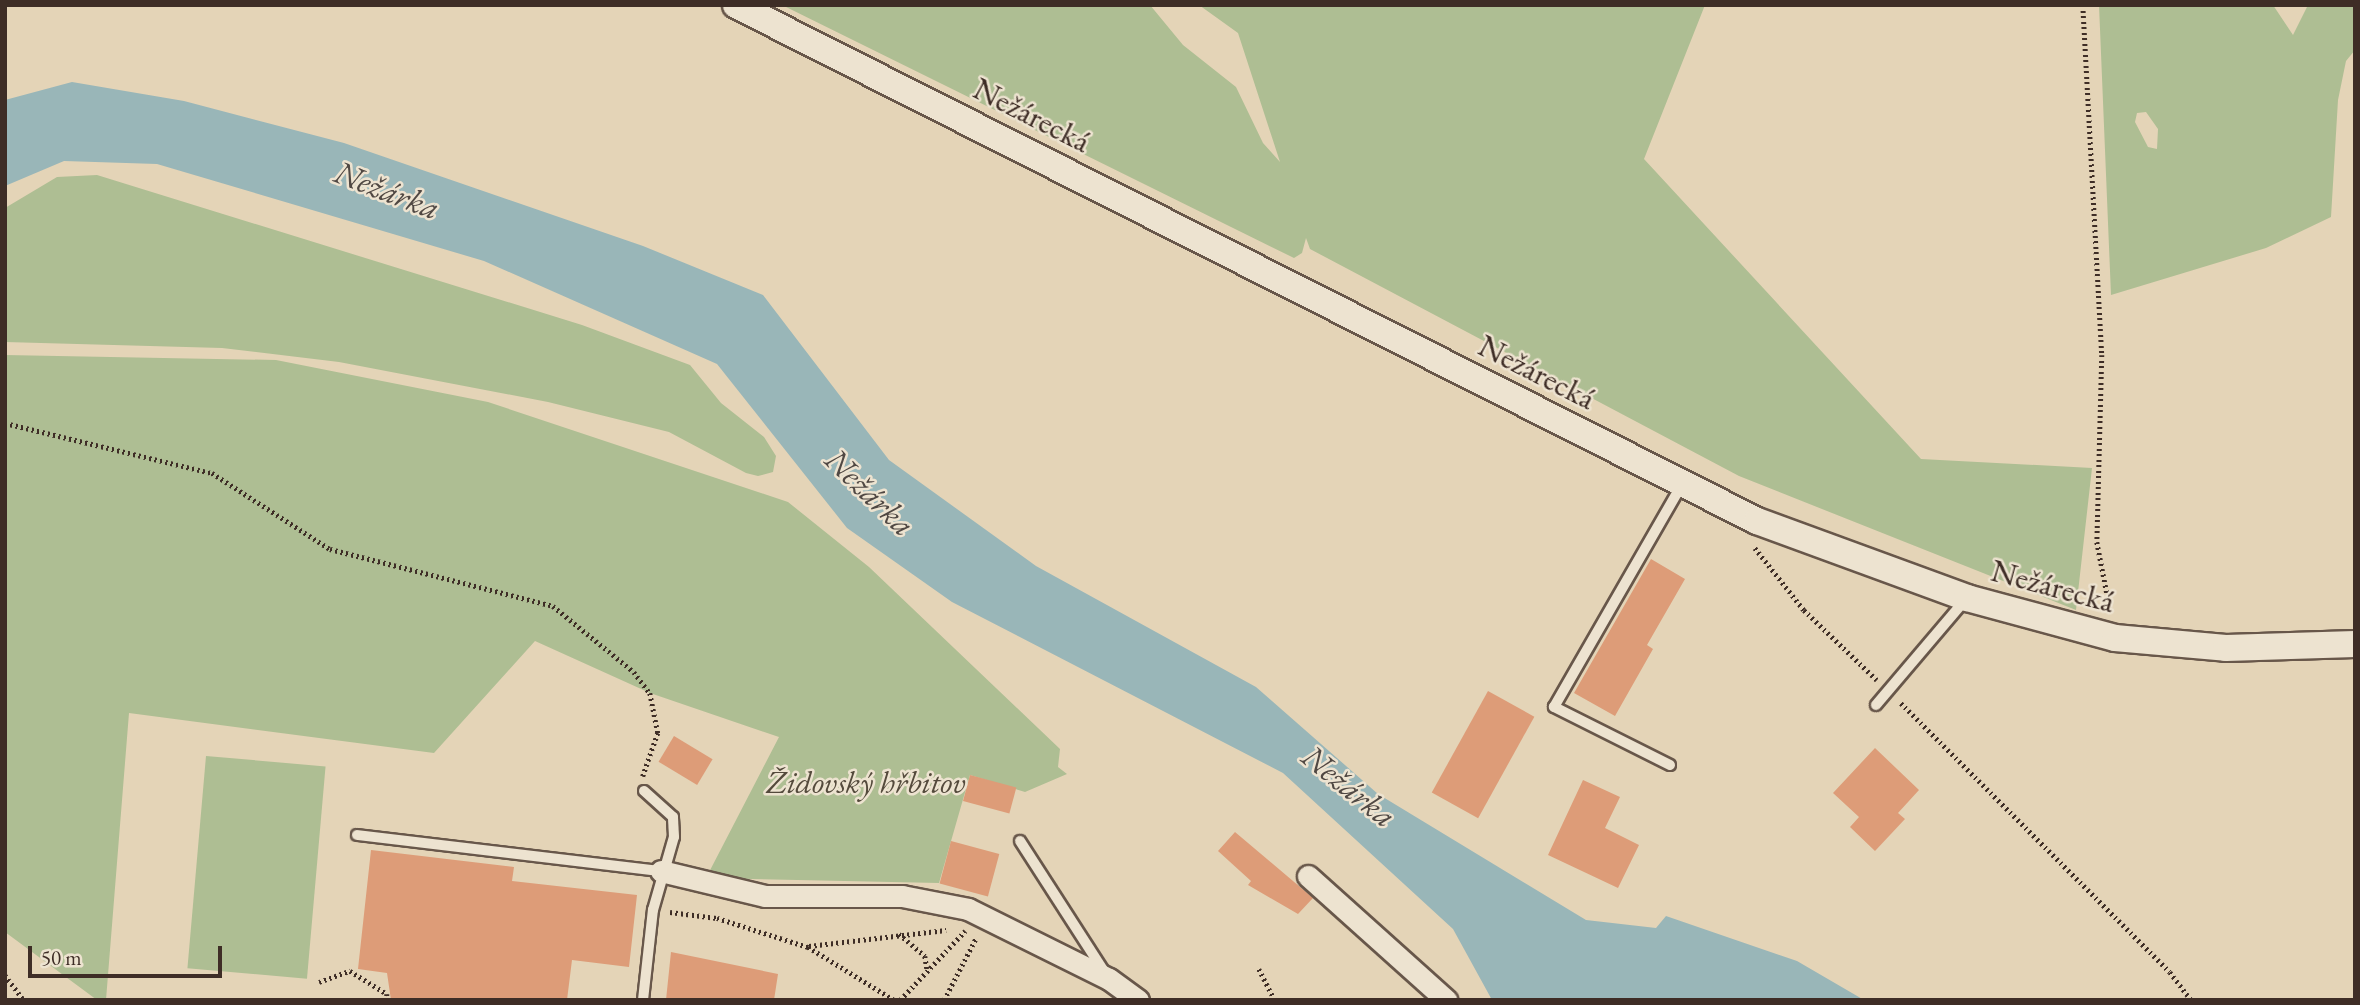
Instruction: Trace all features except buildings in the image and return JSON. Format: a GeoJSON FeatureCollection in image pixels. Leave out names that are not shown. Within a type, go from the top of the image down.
{"type":"FeatureCollection","features":[{"type":"Feature","properties":{"kind":"street","name":"Nežárecká"},"geometry":{"type":"LineString","coordinates":[[736,5],[1758,522],[1967,598],[2115,638],[2225,648],[2355,645]]}},
{"type":"Feature","properties":{"kind":"street"},"geometry":{"type":"LineString","coordinates":[[661,871],[765,896],[902,896],[968,909],[1109,978],[1138,1000]]}},
{"type":"Feature","properties":{"kind":"street"},"geometry":{"type":"LineString","coordinates":[[1308,876],[1446,1000]]}},
{"type":"Feature","properties":{"kind":"lane"},"geometry":{"type":"LineString","coordinates":[[1670,765],[1555,707],[1683,484]]}},
{"type":"Feature","properties":{"kind":"lane"},"geometry":{"type":"LineString","coordinates":[[1876,705],[1967,598]]}},
{"type":"Feature","properties":{"kind":"lane"},"geometry":{"type":"LineString","coordinates":[[643,1000],[653,910],[661,871],[674,836],[673,817],[644,791]]}},
{"type":"Feature","properties":{"kind":"lane"},"geometry":{"type":"LineString","coordinates":[[357,835],[661,871]]}},
{"type":"Feature","properties":{"kind":"lane"},"geometry":{"type":"LineString","coordinates":[[1020,841],[1109,978]]}},
{"type":"Feature","properties":{"kind":"path"},"geometry":{"type":"LineString","coordinates":[[2083,5],[2102,355],[2097,542],[2115,638]]}},
{"type":"Feature","properties":{"kind":"path"},"geometry":{"type":"LineString","coordinates":[[5,423],[212,473],[330,549],[553,606],[634,672],[650,693],[657,733],[643,774],[644,791]]}},
{"type":"Feature","properties":{"kind":"path"},"geometry":{"type":"LineString","coordinates":[[1753,545],[1804,610],[1889,691],[2170,972],[2191,1000]]}},
{"type":"Feature","properties":{"kind":"path"},"geometry":{"type":"LineString","coordinates":[[653,910],[718,918],[808,947],[894,1000]]}},
{"type":"Feature","properties":{"kind":"path"},"geometry":{"type":"LineString","coordinates":[[808,947],[899,933],[965,930],[900,1000]]}},
{"type":"Feature","properties":{"kind":"path"},"geometry":{"type":"LineString","coordinates":[[899,933],[925,956],[927,970]]}},
{"type":"Feature","properties":{"kind":"path"},"geometry":{"type":"LineString","coordinates":[[944,1000],[978,934]]}},
{"type":"Feature","properties":{"kind":"path"},"geometry":{"type":"LineString","coordinates":[[1259,969],[1275,1000]]}},
{"type":"Feature","properties":{"kind":"path"},"geometry":{"type":"LineString","coordinates":[[319,982],[350,971],[387,994],[387,1000]]}},
{"type":"Feature","properties":{"kind":"path"},"geometry":{"type":"LineString","coordinates":[[5,975],[24,1000]]}},
{"type":"Feature","properties":{"kind":"green space"},"geometry":{"type":"Polygon","coordinates":[[[782,5],[1150,5],[1183,45],[1236,87],[1263,143],[1280,162],[1238,33],[1199,5],[1705,5],[1644,159],[1921,459],[2092,468],[2076,610],[1739,476],[1310,249],[1306,238],[1302,253],[1294,258],[782,5]]]}},
{"type":"Feature","properties":{"kind":"green space"},"geometry":{"type":"Polygon","coordinates":[[[2099,5],[2273,5],[2293,35],[2308,5],[2355,5],[2355,50],[2346,61],[2338,100],[2331,217],[2266,248],[2111,295],[2099,5]],[[2146,112],[2137,113],[2135,122],[2148,147],[2157,149],[2158,129],[2146,112]]]}},
{"type":"Feature","properties":{"kind":"green space"},"geometry":{"type":"Polygon","coordinates":[[[97,175],[582,325],[690,365],[721,403],[764,437],[776,456],[773,472],[758,476],[746,473],[669,432],[548,402],[339,362],[222,348],[5,342],[5,208],[57,177],[97,175]]]}},
{"type":"Feature","properties":{"kind":"green space","name":"Židovský hřbitov"},"geometry":{"type":"Polygon","coordinates":[[[5,355],[276,360],[488,402],[788,502],[869,567],[1060,749],[1058,767],[1067,774],[1025,792],[970,775],[939,883],[706,878],[779,737],[650,693],[535,641],[434,753],[129,713],[106,1000],[97,1000],[5,932],[5,355]]]}},
{"type":"Feature","properties":{"kind":"green space"},"geometry":{"type":"Polygon","coordinates":[[[206,756],[326,766],[307,979],[187,968],[206,756]]]}},
{"type":"Feature","properties":{"kind":"water","name":"Nežárka"},"geometry":{"type":"Polygon","coordinates":[[[72,82],[184,101],[344,143],[643,246],[763,295],[889,460],[1036,566],[1256,687],[1378,794],[1586,920],[1656,928],[1666,916],[1797,961],[1864,1000],[1492,1000],[1453,929],[1283,773],[952,602],[847,528],[717,364],[484,261],[157,164],[64,161],[5,186],[5,100],[72,82]]]}}]}
